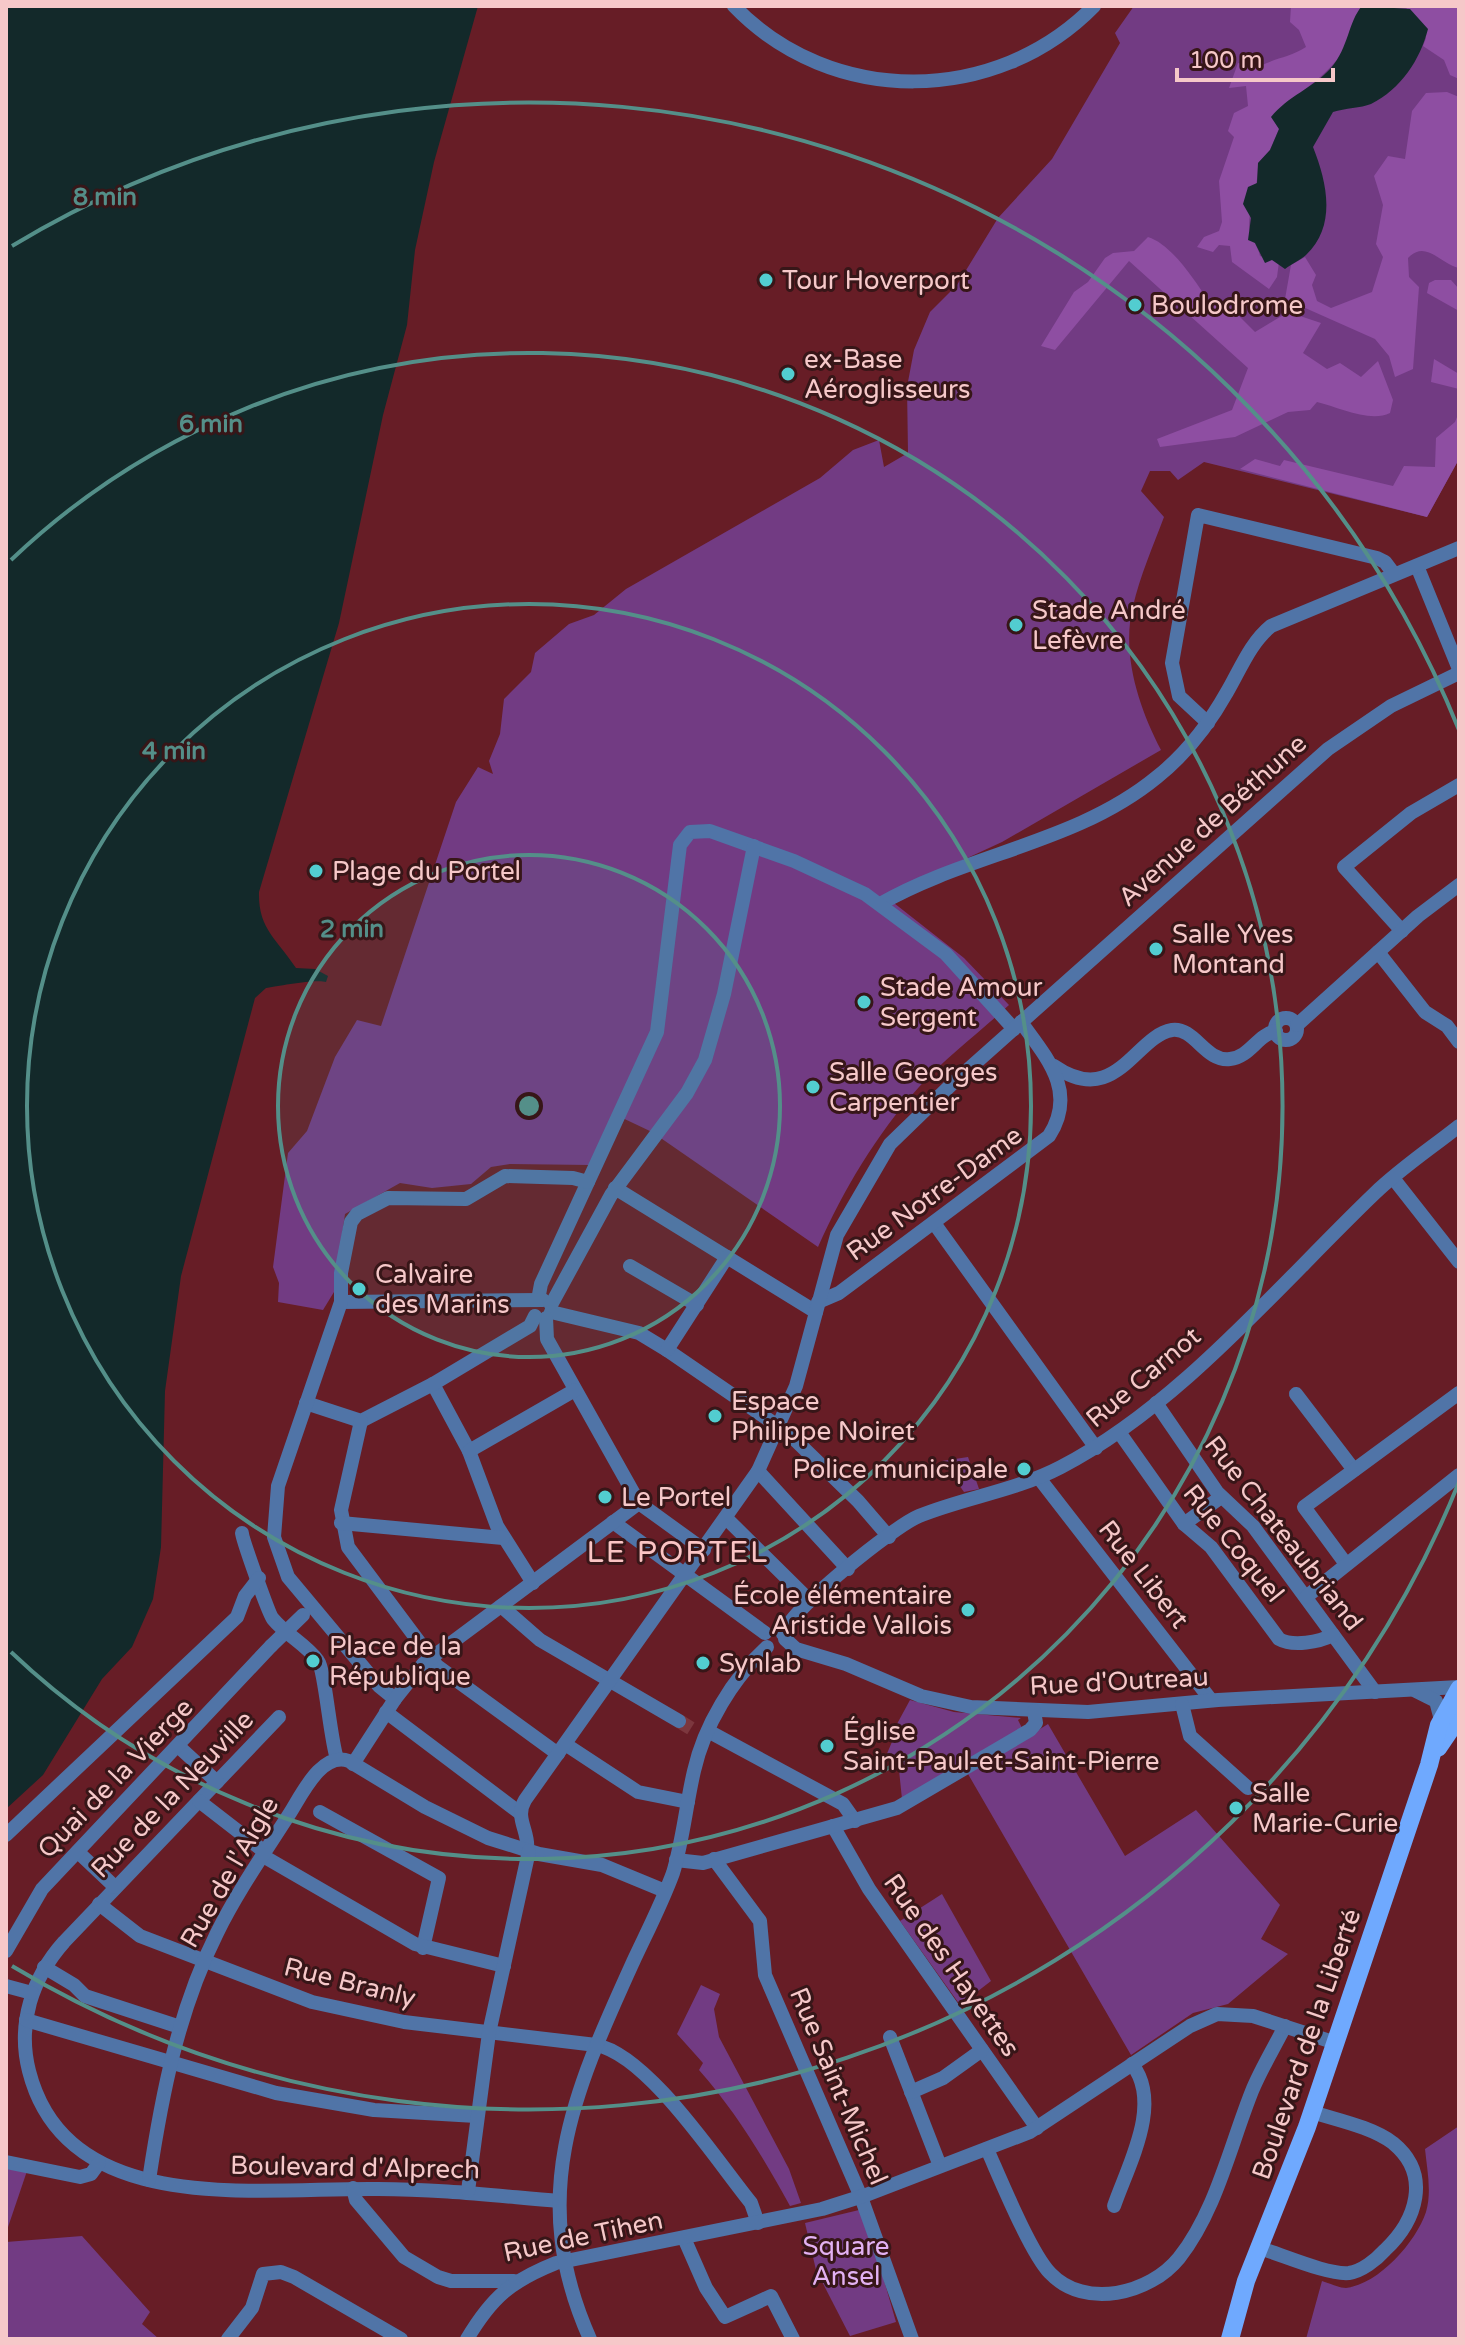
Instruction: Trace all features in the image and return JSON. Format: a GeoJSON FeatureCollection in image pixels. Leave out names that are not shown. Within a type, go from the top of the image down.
{"type":"FeatureCollection","features":[{"type":"Feature","properties":{"kind":"main road","name":"Boulevard de la Liberté"},"geometry":{"type":"LineString","coordinates":[[1230,2339],[1259,2248],[1312,2112],[1454,1703]]}},
{"type":"Feature","properties":{"kind":"street"},"geometry":{"type":"LineString","coordinates":[[734,6],[773,39],[818,65],[865,78],[928,82],[980,73],[1016,61],[1049,43],[1094,6]]}},
{"type":"Feature","properties":{"kind":"street"},"geometry":{"type":"LineString","coordinates":[[1208,723],[1179,696],[1172,663],[1198,515],[1382,560],[1394,574]]}},
{"type":"Feature","properties":{"kind":"street"},"geometry":{"type":"LineString","coordinates":[[880,904],[1108,811],[1162,774],[1208,723],[1266,629],[1289,616],[1459,548]]}},
{"type":"Feature","properties":{"kind":"street"},"geometry":{"type":"LineString","coordinates":[[1417,566],[1454,641],[1459,671]]}},
{"type":"Feature","properties":{"kind":"street","name":"Avenue de Béthune"},"geometry":{"type":"LineString","coordinates":[[520,1813],[525,1800],[727,1519],[758,1471],[780,1428],[799,1377],[837,1235],[880,1157],[909,1123],[1328,749],[1391,706],[1459,671]]}},
{"type":"Feature","properties":{"kind":"street"},"geometry":{"type":"LineString","coordinates":[[1402,931],[1344,867],[1411,813],[1459,785]]}},
{"type":"Feature","properties":{"kind":"street","name":"Rue Notre-Dame"},"geometry":{"type":"LineString","coordinates":[[588,1182],[657,1032],[680,845],[687,834],[706,830],[832,876],[880,904],[946,954],[1054,1066],[1060,1102],[1056,1123],[1045,1141],[817,1307]]}},
{"type":"Feature","properties":{"kind":"street"},"geometry":{"type":"LineString","coordinates":[[306,1403],[361,1421],[433,1384],[530,1326],[615,1188],[687,1093],[710,1047],[754,846]]}},
{"type":"Feature","properties":{"kind":"street"},"geometry":{"type":"LineString","coordinates":[[1054,1066],[1077,1076],[1105,1076],[1123,1068],[1163,1034],[1175,1030],[1186,1033],[1215,1058],[1232,1059],[1276,1031],[1281,1038],[1291,1038],[1297,1025],[1402,931],[1459,885]]}},
{"type":"Feature","properties":{"kind":"street"},"geometry":{"type":"LineString","coordinates":[[1378,952],[1425,1012],[1447,1026],[1459,1042]]}},
{"type":"Feature","properties":{"kind":"street","name":"Rue Carnot"},"geometry":{"type":"LineString","coordinates":[[784,1637],[790,1621],[810,1601],[920,1516],[1039,1478],[1096,1448],[1119,1432],[1156,1403],[1393,1178],[1459,1126]]}},
{"type":"Feature","properties":{"kind":"street"},"geometry":{"type":"LineString","coordinates":[[468,2191],[489,2033],[528,1839],[520,1813],[390,1705],[379,1686],[308,1611],[281,1564],[273,1524],[278,1486],[341,1302],[341,1273],[349,1225],[357,1214],[388,1198],[466,1199],[505,1176],[570,1178],[588,1182],[541,1284],[545,1335],[639,1503],[704,1550]]}},
{"type":"Feature","properties":{"kind":"street"},"geometry":{"type":"LineString","coordinates":[[1393,1178],[1459,1262]]}},
{"type":"Feature","properties":{"kind":"street"},"geometry":{"type":"LineString","coordinates":[[615,1188],[727,1257],[817,1307]]}},
{"type":"Feature","properties":{"kind":"street"},"geometry":{"type":"LineString","coordinates":[[934,1223],[1096,1448]]}},
{"type":"Feature","properties":{"kind":"street"},"geometry":{"type":"LineString","coordinates":[[667,1350],[727,1257]]}},
{"type":"Feature","properties":{"kind":"street"},"geometry":{"type":"LineString","coordinates":[[630,1265],[697,1305]]}},
{"type":"Feature","properties":{"kind":"street"},"geometry":{"type":"LineString","coordinates":[[341,1302],[543,1309],[639,1333],[780,1428],[858,1501],[889,1537]]}},
{"type":"Feature","properties":{"kind":"street"},"geometry":{"type":"LineString","coordinates":[[433,1384],[469,1451],[503,1538],[533,1583]]}},
{"type":"Feature","properties":{"kind":"street"},"geometry":{"type":"LineString","coordinates":[[469,1451],[575,1390]]}},
{"type":"Feature","properties":{"kind":"street"},"geometry":{"type":"LineString","coordinates":[[1346,1564],[1304,1507],[1459,1393]]}},
{"type":"Feature","properties":{"kind":"street"},"geometry":{"type":"LineString","coordinates":[[1296,1394],[1354,1470]]}},
{"type":"Feature","properties":{"kind":"street","name":"Rue Chateaubriand"},"geometry":{"type":"LineString","coordinates":[[1156,1403],[1221,1497],[1253,1526],[1375,1692]]}},
{"type":"Feature","properties":{"kind":"street"},"geometry":{"type":"LineString","coordinates":[[361,1421],[342,1504],[341,1523],[351,1552],[430,1659],[562,1749],[634,1790],[688,1802]]}},
{"type":"Feature","properties":{"kind":"street","name":"Rue Coquel"},"geometry":{"type":"LineString","coordinates":[[1119,1432],[1184,1524],[1211,1547],[1282,1641],[1316,1641],[1333,1635]]}},
{"type":"Feature","properties":{"kind":"street"},"geometry":{"type":"LineString","coordinates":[[758,1471],[848,1569]]}},
{"type":"Feature","properties":{"kind":"street"},"geometry":{"type":"LineString","coordinates":[[1306,1597],[1459,1475]]}},
{"type":"Feature","properties":{"kind":"street","name":"Rue Libert"},"geometry":{"type":"LineString","coordinates":[[1039,1478],[1211,1700]]}},
{"type":"Feature","properties":{"kind":"street"},"geometry":{"type":"LineString","coordinates":[[1184,1524],[1221,1497]]}},
{"type":"Feature","properties":{"kind":"street"},"geometry":{"type":"LineString","coordinates":[[353,1764],[390,1705],[430,1659],[639,1503]]}},
{"type":"Feature","properties":{"kind":"street"},"geometry":{"type":"LineString","coordinates":[[727,1519],[810,1601]]}},
{"type":"Feature","properties":{"kind":"street"},"geometry":{"type":"LineString","coordinates":[[613,1522],[687,1575],[777,1649],[784,1637]]}},
{"type":"Feature","properties":{"kind":"street"},"geometry":{"type":"LineString","coordinates":[[341,1523],[364,1523],[468,1538],[503,1538]]}},
{"type":"Feature","properties":{"kind":"street"},"geometry":{"type":"LineString","coordinates":[[242,1533],[245,1551],[259,1578],[268,1613],[320,1663],[329,1733],[337,1759],[353,1764],[425,1807],[488,1838],[528,1851],[602,1865],[665,1891]]}},
{"type":"Feature","properties":{"kind":"street"},"geometry":{"type":"LineString","coordinates":[[6,1835],[237,1617],[245,1596],[259,1578]]}},
{"type":"Feature","properties":{"kind":"street"},"geometry":{"type":"LineString","coordinates":[[501,1606],[533,1636],[685,1725],[764,1761],[843,1804],[855,1821]]}},
{"type":"Feature","properties":{"kind":"street","name":"Quai de la Vierge"},"geometry":{"type":"LineString","coordinates":[[6,1951],[37,1897],[271,1646],[308,1611]]}},
{"type":"Feature","properties":{"kind":"street","name":"Rue d'Outreau"},"geometry":{"type":"LineString","coordinates":[[784,1637],[796,1649],[846,1664],[934,1701],[1034,1711],[1435,1688],[1446,1691],[1454,1703]]}},
{"type":"Feature","properties":{"kind":"street"},"geometry":{"type":"LineString","coordinates":[[590,2339],[566,2261],[559,2201],[570,2115],[596,2045],[665,1891],[676,1860],[707,1734],[766,1640]]}},
{"type":"Feature","properties":{"kind":"street"},"geometry":{"type":"LineString","coordinates":[[1412,1690],[1454,1703]]}},
{"type":"Feature","properties":{"kind":"street"},"geometry":{"type":"LineString","coordinates":[[1182,1704],[1190,1736],[1248,1788]]}},
{"type":"Feature","properties":{"kind":"street"},"geometry":{"type":"LineString","coordinates":[[676,1860],[696,1864],[855,1821],[902,1805],[1033,1728],[1034,1711]]}},
{"type":"Feature","properties":{"kind":"street","name":"Rue de la Neuville"},"geometry":{"type":"LineString","coordinates":[[26,2020],[32,1993],[44,1967],[99,1904],[279,1717]]}},
{"type":"Feature","properties":{"kind":"street"},"geometry":{"type":"LineString","coordinates":[[178,1746],[217,1782]]}},
{"type":"Feature","properties":{"kind":"street","name":"Rue de l'Aigle"},"geometry":{"type":"LineString","coordinates":[[149,2180],[169,2064],[204,1962],[222,1924],[314,1777],[337,1759]]}},
{"type":"Feature","properties":{"kind":"street"},"geometry":{"type":"LineString","coordinates":[[199,1801],[264,1854],[423,1948],[504,1966]]}},
{"type":"Feature","properties":{"kind":"street"},"geometry":{"type":"LineString","coordinates":[[320,1812],[439,1878],[423,1948]]}},
{"type":"Feature","properties":{"kind":"street","name":"Rue des Hayettes"},"geometry":{"type":"LineString","coordinates":[[833,1826],[869,1889],[1037,2128]]}},
{"type":"Feature","properties":{"kind":"street"},"geometry":{"type":"LineString","coordinates":[[78,1852],[115,1887]]}},
{"type":"Feature","properties":{"kind":"street","name":"Rue Saint-Michel"},"geometry":{"type":"LineString","coordinates":[[714,1859],[760,1921],[765,1975],[861,2197],[912,2339]]}},
{"type":"Feature","properties":{"kind":"street","name":"Rue Branly"},"geometry":{"type":"LineString","coordinates":[[99,1904],[133,1932],[204,1962],[332,2007],[489,2033],[596,2045],[623,2055],[645,2073],[751,2203],[758,2223]]}},
{"type":"Feature","properties":{"kind":"street"},"geometry":{"type":"LineString","coordinates":[[44,1967],[74,1985],[83,1995],[180,2027]]}},
{"type":"Feature","properties":{"kind":"street"},"geometry":{"type":"LineString","coordinates":[[6,1986],[32,1993]]}},
{"type":"Feature","properties":{"kind":"street","name":"Rue de Tihen"},"geometry":{"type":"LineString","coordinates":[[353,2188],[365,2211],[412,2264],[445,2281],[514,2281],[566,2261],[758,2223],[861,2197],[1037,2128],[1195,2023],[1217,2014],[1242,2013],[1336,2043]]}},
{"type":"Feature","properties":{"kind":"street"},"geometry":{"type":"LineString","coordinates":[[26,2020],[255,2088],[345,2105],[476,2116]]}},
{"type":"Feature","properties":{"kind":"street","name":"Boulevard d'Alprech"},"geometry":{"type":"LineString","coordinates":[[26,2020],[27,2062],[43,2109],[66,2139],[99,2163],[149,2180],[238,2190],[353,2188],[468,2191],[559,2201]]}},
{"type":"Feature","properties":{"kind":"street"},"geometry":{"type":"LineString","coordinates":[[987,2149],[1039,2257],[1056,2278],[1076,2290],[1095,2295],[1115,2293],[1145,2282],[1172,2265],[1200,2225],[1255,2085],[1285,2026]]}},
{"type":"Feature","properties":{"kind":"street"},"geometry":{"type":"LineString","coordinates":[[890,2037],[940,2166]]}},
{"type":"Feature","properties":{"kind":"street"},"geometry":{"type":"LineString","coordinates":[[911,2092],[943,2078],[982,2050]]}},
{"type":"Feature","properties":{"kind":"street"},"geometry":{"type":"LineString","coordinates":[[1114,2206],[1145,2110],[1143,2085],[1132,2064]]}},
{"type":"Feature","properties":{"kind":"street"},"geometry":{"type":"LineString","coordinates":[[1259,2248],[1348,2273],[1382,2254],[1414,2213],[1417,2195],[1415,2179],[1408,2162],[1393,2144],[1312,2112]]}},
{"type":"Feature","properties":{"kind":"street"},"geometry":{"type":"LineString","coordinates":[[6,2162],[80,2177],[91,2174],[99,2163]]}},
{"type":"Feature","properties":{"kind":"street"},"geometry":{"type":"LineString","coordinates":[[684,2238],[706,2288],[725,2317],[771,2296],[793,2339]]}},
{"type":"Feature","properties":{"kind":"street"},"geometry":{"type":"LineString","coordinates":[[228,2339],[252,2308],[263,2274],[281,2272],[401,2339]]}},
{"type":"Feature","properties":{"kind":"street"},"geometry":{"type":"LineString","coordinates":[[467,2339],[491,2305],[514,2281]]}},
{"type":"Feature","properties":{"kind":"green space"},"geometry":{"type":"Polygon","coordinates":[[[1134,6],[1459,6],[1459,459],[1427,517],[1204,462],[1178,480],[1170,471],[1150,471],[1141,491],[1164,517],[1136,595],[1129,643],[1139,699],[1161,750],[1002,842],[885,896],[964,958],[1009,1005],[940,1065],[903,1105],[862,1163],[818,1247],[652,1132],[614,1114],[590,1165],[510,1164],[491,1167],[471,1184],[432,1188],[400,1183],[345,1214],[334,1292],[323,1310],[278,1302],[279,1283],[273,1267],[288,1153],[307,1131],[335,1057],[357,1020],[381,1026],[456,802],[478,767],[493,774],[489,761],[500,734],[504,699],[531,672],[535,653],[569,624],[594,615],[626,589],[820,478],[853,450],[879,440],[884,467],[908,453],[907,387],[914,350],[930,312],[957,285],[998,218],[1052,159],[1120,43],[1115,33],[1134,6]]]}},
{"type":"Feature","properties":{"kind":"green space"},"geometry":{"type":"Polygon","coordinates":[[[968,1457],[979,1489],[964,1492],[942,1461],[968,1457]]]}},
{"type":"Feature","properties":{"kind":"green space"},"geometry":{"type":"Polygon","coordinates":[[[910,1700],[954,1712],[1021,1718],[1018,1720],[1022,1728],[902,1799],[899,1770],[886,1756],[894,1737],[891,1735],[910,1700]]]}},
{"type":"Feature","properties":{"kind":"green space"},"geometry":{"type":"Polygon","coordinates":[[[1048,1724],[1125,1856],[1196,1810],[1280,1905],[1261,1939],[1288,1954],[1228,2004],[1193,2013],[1131,2055],[968,1774],[1048,1724]]]}},
{"type":"Feature","properties":{"kind":"green space"},"geometry":{"type":"Polygon","coordinates":[[[942,1894],[991,1981],[960,2005],[900,1921],[942,1894]]]}},
{"type":"Feature","properties":{"kind":"green space"},"geometry":{"type":"Polygon","coordinates":[[[701,1985],[720,1994],[714,2009],[719,2037],[789,2169],[801,2203],[790,2206],[748,2135],[699,2070],[703,2063],[677,2034],[701,1985]]]}},
{"type":"Feature","properties":{"kind":"green space"},"geometry":{"type":"Polygon","coordinates":[[[1459,2126],[1459,2339],[1306,2339],[1322,2281],[1343,2288],[1359,2285],[1395,2260],[1414,2236],[1426,2212],[1429,2197],[1425,2149],[1459,2126]]]}},
{"type":"Feature","properties":{"kind":"green space"},"geometry":{"type":"Polygon","coordinates":[[[6,2167],[27,2171],[6,2233],[6,2167]]]}},
{"type":"Feature","properties":{"kind":"green space","name":"Square Ansel"},"geometry":{"type":"Polygon","coordinates":[[[859,2210],[877,2256],[896,2322],[850,2336],[816,2270],[805,2223],[859,2210]]]}},
{"type":"Feature","properties":{"kind":"green space"},"geometry":{"type":"Polygon","coordinates":[[[82,2236],[150,2312],[142,2324],[159,2339],[6,2339],[6,2242],[82,2236]]]}},
{"type":"Feature","properties":{"kind":"shaded area"},"geometry":{"type":"Polygon","coordinates":[[[1291,6],[1362,6],[1349,42],[1339,58],[1272,117],[1279,129],[1270,150],[1258,163],[1249,226],[1260,256],[1279,262],[1277,277],[1269,289],[1232,262],[1230,246],[1219,245],[1213,252],[1197,247],[1204,237],[1219,231],[1222,222],[1219,181],[1234,137],[1228,131],[1234,113],[1248,106],[1246,86],[1229,88],[1238,63],[1257,68],[1306,47],[1299,30],[1290,22],[1291,6]]]}},
{"type":"Feature","properties":{"kind":"shaded area"},"geometry":{"type":"Polygon","coordinates":[[[1405,6],[1459,6],[1459,79],[1450,75],[1444,60],[1423,46],[1426,38],[1405,6]]]}},
{"type":"Feature","properties":{"kind":"shaded area"},"geometry":{"type":"Polygon","coordinates":[[[1447,92],[1459,97],[1459,268],[1427,252],[1421,251],[1408,258],[1409,277],[1419,287],[1413,369],[1395,377],[1389,356],[1375,339],[1285,299],[1291,265],[1305,257],[1316,275],[1312,285],[1317,301],[1331,308],[1372,292],[1383,257],[1376,244],[1383,205],[1374,176],[1388,156],[1405,159],[1412,111],[1426,93],[1447,92]]]}},
{"type":"Feature","properties":{"kind":"shaded area"},"geometry":{"type":"Polygon","coordinates":[[[1148,237],[1173,254],[1207,299],[1225,302],[1255,332],[1288,312],[1321,323],[1303,353],[1327,369],[1340,363],[1361,377],[1378,361],[1393,400],[1390,413],[1364,415],[1317,402],[1310,410],[1288,412],[1235,437],[1160,447],[1157,439],[1232,410],[1248,368],[1129,261],[1055,350],[1041,346],[1074,292],[1088,282],[1105,258],[1113,253],[1134,251],[1148,237]]]}},
{"type":"Feature","properties":{"kind":"shaded area"},"geometry":{"type":"Polygon","coordinates":[[[1451,280],[1459,289],[1459,311],[1427,293],[1429,283],[1451,280]]]}},
{"type":"Feature","properties":{"kind":"shaded area"},"geometry":{"type":"Polygon","coordinates":[[[1434,359],[1459,374],[1459,389],[1431,382],[1434,359]]]}},
{"type":"Feature","properties":{"kind":"shaded area"},"geometry":{"type":"Polygon","coordinates":[[[1459,412],[1459,459],[1427,517],[1240,469],[1255,459],[1280,466],[1284,460],[1393,486],[1404,466],[1435,467],[1436,438],[1455,422],[1459,412]]]}},
{"type":"Feature","properties":{"kind":"water"},"geometry":{"type":"Polygon","coordinates":[[[6,6],[478,6],[434,162],[415,250],[407,325],[383,415],[339,623],[259,892],[265,925],[296,968],[315,969],[328,976],[326,982],[266,988],[255,998],[181,1276],[165,1391],[161,1547],[153,1599],[132,1647],[102,1679],[43,1775],[6,1809],[6,6]]]}},
{"type":"Feature","properties":{"kind":"water"},"geometry":{"type":"Polygon","coordinates":[[[1362,6],[1410,9],[1428,29],[1424,41],[1408,72],[1382,98],[1371,104],[1333,112],[1313,147],[1325,189],[1326,217],[1322,231],[1306,255],[1285,269],[1272,260],[1265,263],[1255,243],[1248,240],[1251,218],[1243,204],[1248,187],[1257,183],[1258,163],[1270,150],[1279,129],[1271,117],[1331,68],[1362,6]]]}},
{"type":"Feature","properties":{"kind":"tunnel"},"geometry":{"type":"LineString","coordinates":[[679,1721],[692,1729]]}},
{"type":"Feature","properties":{"kind":"place","name":"Tour Hoverport"},"geometry":{"type":"Point","coordinates":[766,280]}},
{"type":"Feature","properties":{"kind":"place","name":"Boulodrome"},"geometry":{"type":"Point","coordinates":[1135,305]}},
{"type":"Feature","properties":{"kind":"place","name":"ex-Base Aéroglisseurs"},"geometry":{"type":"Point","coordinates":[788,374]}},
{"type":"Feature","properties":{"kind":"place","name":"Stade André Lefèvre"},"geometry":{"type":"Point","coordinates":[1016,625]}},
{"type":"Feature","properties":{"kind":"place","name":"Plage du Portel"},"geometry":{"type":"Point","coordinates":[316,871]}},
{"type":"Feature","properties":{"kind":"place","name":"Salle Yves Montand"},"geometry":{"type":"Point","coordinates":[1156,949]}},
{"type":"Feature","properties":{"kind":"place","name":"Stade Amour Sergent"},"geometry":{"type":"Point","coordinates":[864,1002]}},
{"type":"Feature","properties":{"kind":"place","name":"Salle Georges Carpentier"},"geometry":{"type":"Point","coordinates":[813,1087]}},
{"type":"Feature","properties":{"kind":"place","name":"Calvaire des Marins"},"geometry":{"type":"Point","coordinates":[359,1289]}},
{"type":"Feature","properties":{"kind":"place","name":"Espace Philippe Noiret"},"geometry":{"type":"Point","coordinates":[715,1416]}},
{"type":"Feature","properties":{"kind":"place","name":"Police municipale"},"geometry":{"type":"Point","coordinates":[1024,1469]}},
{"type":"Feature","properties":{"kind":"place","name":"Le Portel"},"geometry":{"type":"Point","coordinates":[605,1497]}},
{"type":"Feature","properties":{"kind":"place","name":"École élémentaire Aristide Vallois"},"geometry":{"type":"Point","coordinates":[968,1610]}},
{"type":"Feature","properties":{"kind":"place","name":"Place de la République"},"geometry":{"type":"Point","coordinates":[313,1661]}},
{"type":"Feature","properties":{"kind":"place","name":"Synlab"},"geometry":{"type":"Point","coordinates":[703,1663]}},
{"type":"Feature","properties":{"kind":"place","name":"Église Saint-Paul-et-Saint-Pierre"},"geometry":{"type":"Point","coordinates":[827,1746]}},
{"type":"Feature","properties":{"kind":"place","name":"Salle Marie-Curie"},"geometry":{"type":"Point","coordinates":[1236,1808]}},
{"type":"Feature","properties":{"kind":"district","name":"LE PORTEL"},"geometry":{"type":"Point","coordinates":[678,1552]}}]}
